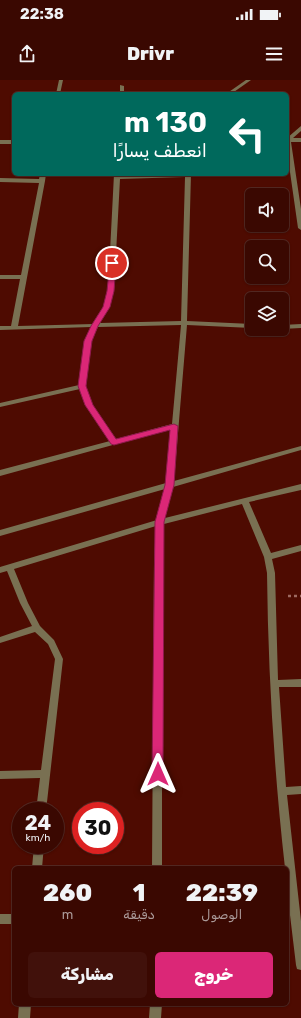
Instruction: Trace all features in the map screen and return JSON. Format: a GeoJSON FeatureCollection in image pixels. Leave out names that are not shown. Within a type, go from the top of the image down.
{"type":"FeatureCollection","features":[{"type":"Feature","properties":{"kind":"street"},"geometry":{"type":"LineString","coordinates":[[58,92],[60,80]]}},
{"type":"Feature","properties":{"kind":"street"},"geometry":{"type":"LineString","coordinates":[[231,92],[249,80]]}},
{"type":"Feature","properties":{"kind":"street"},"geometry":{"type":"LineString","coordinates":[[122,86],[122,92]]}},
{"type":"Feature","properties":{"kind":"street"},"geometry":{"type":"LineString","coordinates":[[289,138],[301,128]]}},
{"type":"Feature","properties":{"kind":"street"},"geometry":{"type":"LineString","coordinates":[[289,140],[301,140]]}},
{"type":"Feature","properties":{"kind":"street"},"geometry":{"type":"LineString","coordinates":[[0,142],[12,142]]}},
{"type":"Feature","properties":{"kind":"street"},"geometry":{"type":"LineString","coordinates":[[289,153],[301,228]]}},
{"type":"Feature","properties":{"kind":"street"},"geometry":{"type":"LineString","coordinates":[[114,442],[89,405],[82,386],[88,341],[106,307],[111,291],[117,176]]}},
{"type":"Feature","properties":{"kind":"street"},"geometry":{"type":"LineString","coordinates":[[157,866],[158,560],[160,522],[170,485],[184,323],[188,176]]}},
{"type":"Feature","properties":{"kind":"street"},"geometry":{"type":"LineString","coordinates":[[0,180],[43,177],[14,328]]}},
{"type":"Feature","properties":{"kind":"street"},"geometry":{"type":"LineString","coordinates":[[0,277],[23,277]]}},
{"type":"Feature","properties":{"kind":"street"},"geometry":{"type":"LineString","coordinates":[[0,328],[184,323],[245,326]]}},
{"type":"Feature","properties":{"kind":"street"},"geometry":{"type":"LineString","coordinates":[[289,327],[301,326]]}},
{"type":"Feature","properties":{"kind":"street"},"geometry":{"type":"LineString","coordinates":[[0,405],[82,386]]}},
{"type":"Feature","properties":{"kind":"street"},"geometry":{"type":"LineString","coordinates":[[0,474],[174,426]]}},
{"type":"Feature","properties":{"kind":"street"},"geometry":{"type":"LineString","coordinates":[[0,533],[301,448]]}},
{"type":"Feature","properties":{"kind":"street"},"geometry":{"type":"LineString","coordinates":[[0,570],[160,522],[301,487]]}},
{"type":"Feature","properties":{"kind":"street"},"geometry":{"type":"LineString","coordinates":[[245,501],[268,557],[272,574],[275,684],[282,791],[295,922],[301,965]]}},
{"type":"Feature","properties":{"kind":"street"},"geometry":{"type":"LineString","coordinates":[[268,557],[301,548]]}},
{"type":"Feature","properties":{"kind":"street"},"geometry":{"type":"LineString","coordinates":[[10,567],[24,603],[37,628],[51,642],[58,659],[43,802]]}},
{"type":"Feature","properties":{"kind":"street"},"geometry":{"type":"LineString","coordinates":[[0,640],[37,628]]}},
{"type":"Feature","properties":{"kind":"street"},"geometry":{"type":"LineString","coordinates":[[275,684],[301,683]]}},
{"type":"Feature","properties":{"kind":"street"},"geometry":{"type":"LineString","coordinates":[[0,775],[45,774]]}},
{"type":"Feature","properties":{"kind":"street"},"geometry":{"type":"LineString","coordinates":[[282,791],[301,790]]}},
{"type":"Feature","properties":{"kind":"street"},"geometry":{"type":"LineString","coordinates":[[37,866],[38,854]]}},
{"type":"Feature","properties":{"kind":"street"},"geometry":{"type":"LineString","coordinates":[[0,919],[12,919]]}},
{"type":"Feature","properties":{"kind":"street"},"geometry":{"type":"LineString","coordinates":[[24,1018],[25,1006]]}},
{"type":"Feature","properties":{"kind":"street"},"geometry":{"type":"LineString","coordinates":[[155,1018],[156,1006]]}},
{"type":"Feature","properties":{"kind":"route"},"geometry":{"type":"LineString","coordinates":[[112,263],[111,291],[106,307],[88,341],[82,386],[89,405],[114,442],[174,426],[170,485],[160,522],[158,560],[158,774]]}}]}
